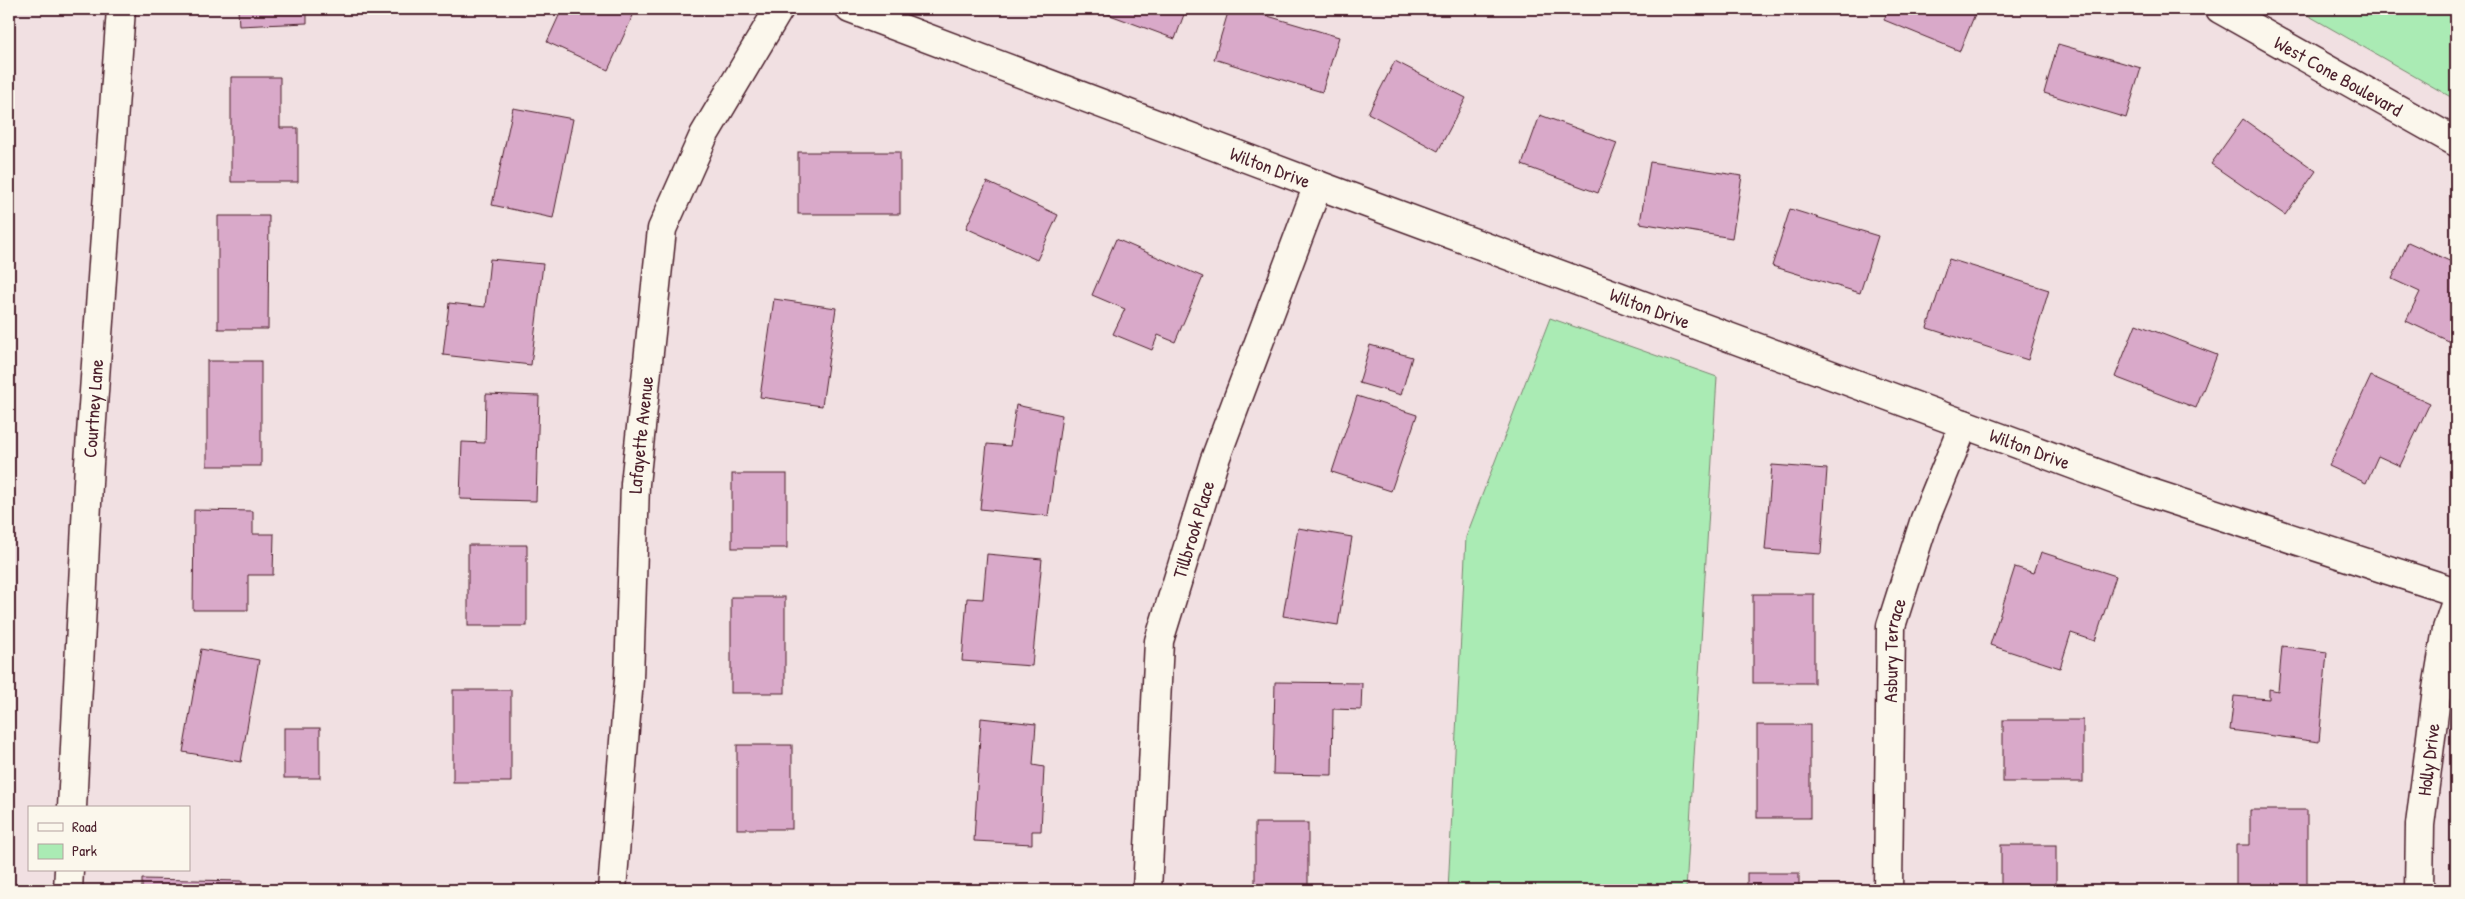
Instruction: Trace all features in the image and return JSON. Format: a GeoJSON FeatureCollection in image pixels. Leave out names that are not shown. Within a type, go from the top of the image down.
{"type":"FeatureCollection","features":[{"type":"Feature","properties":{"kind":"street","name":"Courtney Lane"},"geometry":{"type":"LineString","coordinates":[[72,806],[89,463],[121,9]]}},
{"type":"Feature","properties":{"kind":"street","name":"Lafayette Avenue"},"geometry":{"type":"LineString","coordinates":[[612,890],[629,679],[635,484],[662,229],[704,135],[779,9]]}},
{"type":"Feature","properties":{"kind":"street","name":"Wilton Drive"},"geometry":{"type":"LineString","coordinates":[[850,9],[1318,185],[2142,490],[2456,592]]}},
{"type":"Feature","properties":{"kind":"street","name":"West Cone Boulevard"},"geometry":{"type":"LineString","coordinates":[[2220,9],[2456,142]]}},
{"type":"Feature","properties":{"kind":"street","name":"Tillbrook Place"},"geometry":{"type":"LineString","coordinates":[[1147,890],[1159,640],[1214,462],[1318,185]]}},
{"type":"Feature","properties":{"kind":"street","name":"Asbury Terrace"},"geometry":{"type":"LineString","coordinates":[[1888,890],[1891,626],[1925,519],[1964,424]]}},
{"type":"Feature","properties":{"kind":"street","name":"Holly Drive"},"geometry":{"type":"LineString","coordinates":[[2419,890],[2420,825],[2437,689],[2448,629],[2456,602]]}},
{"type":"Feature","properties":{"kind":"street"},"geometry":{"type":"LineString","coordinates":[[68,890],[69,872]]}},
{"type":"Feature","properties":{"kind":"green space"},"geometry":{"type":"Polygon","coordinates":[[[2297,9],[2456,9],[2456,100],[2297,9]]]}},
{"type":"Feature","properties":{"kind":"green space"},"geometry":{"type":"Polygon","coordinates":[[[1550,318],[1717,377],[1686,890],[1448,890],[1466,537],[1550,318]]]}},
{"type":"Feature","properties":{"kind":"building"},"geometry":{"type":"Polygon","coordinates":[[[238,9],[307,9],[307,23],[239,26],[238,9]]]}},
{"type":"Feature","properties":{"kind":"building"},"geometry":{"type":"Polygon","coordinates":[[[562,9],[636,9],[608,70],[547,42],[562,9]]]}},
{"type":"Feature","properties":{"kind":"building"},"geometry":{"type":"Polygon","coordinates":[[[1094,9],[1186,9],[1175,39],[1094,9]]]}},
{"type":"Feature","properties":{"kind":"building"},"geometry":{"type":"Polygon","coordinates":[[[1229,9],[1244,9],[1339,37],[1322,92],[1214,59],[1229,9]]]}},
{"type":"Feature","properties":{"kind":"building"},"geometry":{"type":"Polygon","coordinates":[[[1888,9],[1977,9],[1960,51],[1884,20],[1888,9]]]}},
{"type":"Feature","properties":{"kind":"building"},"geometry":{"type":"Polygon","coordinates":[[[2058,44],[2141,68],[2126,118],[2044,93],[2058,44]]]}},
{"type":"Feature","properties":{"kind":"building"},"geometry":{"type":"Polygon","coordinates":[[[1395,61],[1466,98],[1438,151],[1368,113],[1395,61]]]}},
{"type":"Feature","properties":{"kind":"building"},"geometry":{"type":"Polygon","coordinates":[[[231,77],[280,77],[280,128],[298,128],[298,182],[231,182],[231,77]]]}},
{"type":"Feature","properties":{"kind":"building"},"geometry":{"type":"Polygon","coordinates":[[[513,108],[573,119],[553,218],[492,205],[513,108]]]}},
{"type":"Feature","properties":{"kind":"building"},"geometry":{"type":"Polygon","coordinates":[[[1540,115],[1617,143],[1598,193],[1522,165],[1540,115]]]}},
{"type":"Feature","properties":{"kind":"building"},"geometry":{"type":"Polygon","coordinates":[[[2243,119],[2316,171],[2285,215],[2211,164],[2243,119]]]}},
{"type":"Feature","properties":{"kind":"building"},"geometry":{"type":"Polygon","coordinates":[[[798,152],[900,152],[900,214],[798,214],[798,152]]]}},
{"type":"Feature","properties":{"kind":"building"},"geometry":{"type":"Polygon","coordinates":[[[1650,162],[1742,176],[1732,238],[1640,223],[1650,162]]]}},
{"type":"Feature","properties":{"kind":"building"},"geometry":{"type":"Polygon","coordinates":[[[987,182],[1058,215],[1037,260],[966,228],[987,182]]]}},
{"type":"Feature","properties":{"kind":"building"},"geometry":{"type":"Polygon","coordinates":[[[1790,209],[1878,236],[1860,293],[1772,266],[1790,209]]]}},
{"type":"Feature","properties":{"kind":"building"},"geometry":{"type":"Polygon","coordinates":[[[218,216],[269,216],[268,329],[218,329],[218,216]]]}},
{"type":"Feature","properties":{"kind":"building"},"geometry":{"type":"Polygon","coordinates":[[[1116,239],[1203,277],[1175,342],[1158,335],[1152,350],[1113,334],[1125,309],[1092,295],[1116,239]]]}},
{"type":"Feature","properties":{"kind":"building"},"geometry":{"type":"Polygon","coordinates":[[[2408,242],[2456,264],[2456,337],[2453,343],[2406,321],[2420,292],[2392,279],[2408,242]]]}},
{"type":"Feature","properties":{"kind":"building"},"geometry":{"type":"Polygon","coordinates":[[[490,259],[543,264],[531,365],[443,355],[449,303],[485,307],[490,259]]]}},
{"type":"Feature","properties":{"kind":"building"},"geometry":{"type":"Polygon","coordinates":[[[1949,259],[2049,290],[2028,360],[1927,328],[1949,259]]]}},
{"type":"Feature","properties":{"kind":"building"},"geometry":{"type":"Polygon","coordinates":[[[774,299],[836,308],[822,406],[760,397],[774,299]]]}},
{"type":"Feature","properties":{"kind":"building"},"geometry":{"type":"Polygon","coordinates":[[[2136,324],[2217,355],[2196,408],[2115,377],[2136,324]]]}},
{"type":"Feature","properties":{"kind":"building"},"geometry":{"type":"Polygon","coordinates":[[[1370,345],[1412,357],[1401,395],[1359,383],[1370,345]]]}},
{"type":"Feature","properties":{"kind":"building"},"geometry":{"type":"Polygon","coordinates":[[[207,361],[261,361],[261,466],[207,466],[207,361]]]}},
{"type":"Feature","properties":{"kind":"building"},"geometry":{"type":"Polygon","coordinates":[[[2371,376],[2430,403],[2400,466],[2378,456],[2366,483],[2329,466],[2371,376]]]}},
{"type":"Feature","properties":{"kind":"building"},"geometry":{"type":"Polygon","coordinates":[[[486,394],[539,396],[536,501],[460,499],[462,442],[485,443],[486,394]]]}},
{"type":"Feature","properties":{"kind":"building"},"geometry":{"type":"Polygon","coordinates":[[[1357,396],[1417,415],[1391,491],[1332,472],[1357,396]]]}},
{"type":"Feature","properties":{"kind":"building"},"geometry":{"type":"Polygon","coordinates":[[[1016,405],[1062,415],[1048,516],[980,509],[987,444],[1010,446],[1016,405]]]}},
{"type":"Feature","properties":{"kind":"building"},"geometry":{"type":"Polygon","coordinates":[[[1772,465],[1827,469],[1821,554],[1765,550],[1772,465]]]}},
{"type":"Feature","properties":{"kind":"building"},"geometry":{"type":"Polygon","coordinates":[[[732,474],[787,474],[787,548],[732,548],[732,474]]]}},
{"type":"Feature","properties":{"kind":"building"},"geometry":{"type":"Polygon","coordinates":[[[194,510],[253,511],[253,534],[274,534],[273,575],[248,575],[248,610],[193,610],[194,510]]]}},
{"type":"Feature","properties":{"kind":"building"},"geometry":{"type":"Polygon","coordinates":[[[1298,528],[1352,537],[1338,625],[1283,616],[1298,528]]]}},
{"type":"Feature","properties":{"kind":"building"},"geometry":{"type":"Polygon","coordinates":[[[468,545],[527,545],[527,626],[468,626],[468,545]]]}},
{"type":"Feature","properties":{"kind":"building"},"geometry":{"type":"Polygon","coordinates":[[[2041,552],[2116,576],[2095,641],[2071,633],[2060,668],[1990,645],[2015,567],[2034,573],[2041,552]]]}},
{"type":"Feature","properties":{"kind":"building"},"geometry":{"type":"Polygon","coordinates":[[[987,554],[1042,559],[1032,666],[962,661],[967,598],[983,599],[987,554]]]}},
{"type":"Feature","properties":{"kind":"building"},"geometry":{"type":"Polygon","coordinates":[[[1753,594],[1814,594],[1814,683],[1753,683],[1753,594]]]}},
{"type":"Feature","properties":{"kind":"building"},"geometry":{"type":"Polygon","coordinates":[[[731,597],[785,597],[785,693],[731,693],[731,597]]]}},
{"type":"Feature","properties":{"kind":"building"},"geometry":{"type":"Polygon","coordinates":[[[2282,646],[2327,652],[2319,742],[2230,730],[2234,696],[2269,699],[2269,689],[2278,691],[2282,646]]]}},
{"type":"Feature","properties":{"kind":"building"},"geometry":{"type":"Polygon","coordinates":[[[201,649],[259,660],[241,762],[183,752],[201,649]]]}},
{"type":"Feature","properties":{"kind":"building"},"geometry":{"type":"Polygon","coordinates":[[[1275,682],[1362,683],[1361,710],[1333,709],[1332,775],[1273,774],[1275,682]]]}},
{"type":"Feature","properties":{"kind":"building"},"geometry":{"type":"Polygon","coordinates":[[[453,690],[511,690],[511,782],[453,782],[453,690]]]}},
{"type":"Feature","properties":{"kind":"building"},"geometry":{"type":"Polygon","coordinates":[[[981,718],[1036,724],[1033,765],[1044,767],[1041,831],[1032,831],[1032,844],[974,841],[981,718]]]}},
{"type":"Feature","properties":{"kind":"building"},"geometry":{"type":"Polygon","coordinates":[[[2003,720],[2083,720],[2083,782],[2003,782],[2003,720]]]}},
{"type":"Feature","properties":{"kind":"building"},"geometry":{"type":"Polygon","coordinates":[[[1757,725],[1810,725],[1810,818],[1757,818],[1757,725]]]}},
{"type":"Feature","properties":{"kind":"building"},"geometry":{"type":"Polygon","coordinates":[[[284,728],[320,728],[320,778],[284,778],[284,728]]]}},
{"type":"Feature","properties":{"kind":"building"},"geometry":{"type":"Polygon","coordinates":[[[737,745],[792,745],[792,829],[737,829],[737,745]]]}},
{"type":"Feature","properties":{"kind":"building"},"geometry":{"type":"Polygon","coordinates":[[[2250,810],[2307,810],[2307,890],[2236,890],[2236,845],[2250,845],[2250,810]]]}},
{"type":"Feature","properties":{"kind":"building"},"geometry":{"type":"Polygon","coordinates":[[[1255,823],[1308,823],[1308,890],[1255,890],[1255,823]]]}},
{"type":"Feature","properties":{"kind":"building"},"geometry":{"type":"Polygon","coordinates":[[[2001,845],[2056,845],[2056,890],[2001,890],[2001,845]]]}},
{"type":"Feature","properties":{"kind":"building"},"geometry":{"type":"Polygon","coordinates":[[[1747,873],[1799,873],[1799,890],[1747,890],[1747,873]]]}},
{"type":"Feature","properties":{"kind":"building"},"geometry":{"type":"Polygon","coordinates":[[[142,879],[242,881],[242,890],[142,890],[142,879]]]}},
{"type":"Feature","properties":{"kind":"building"},"geometry":{"type":"Polygon","coordinates":[[[978,888],[1030,888],[1030,890],[978,890],[978,888]]]}}]}
